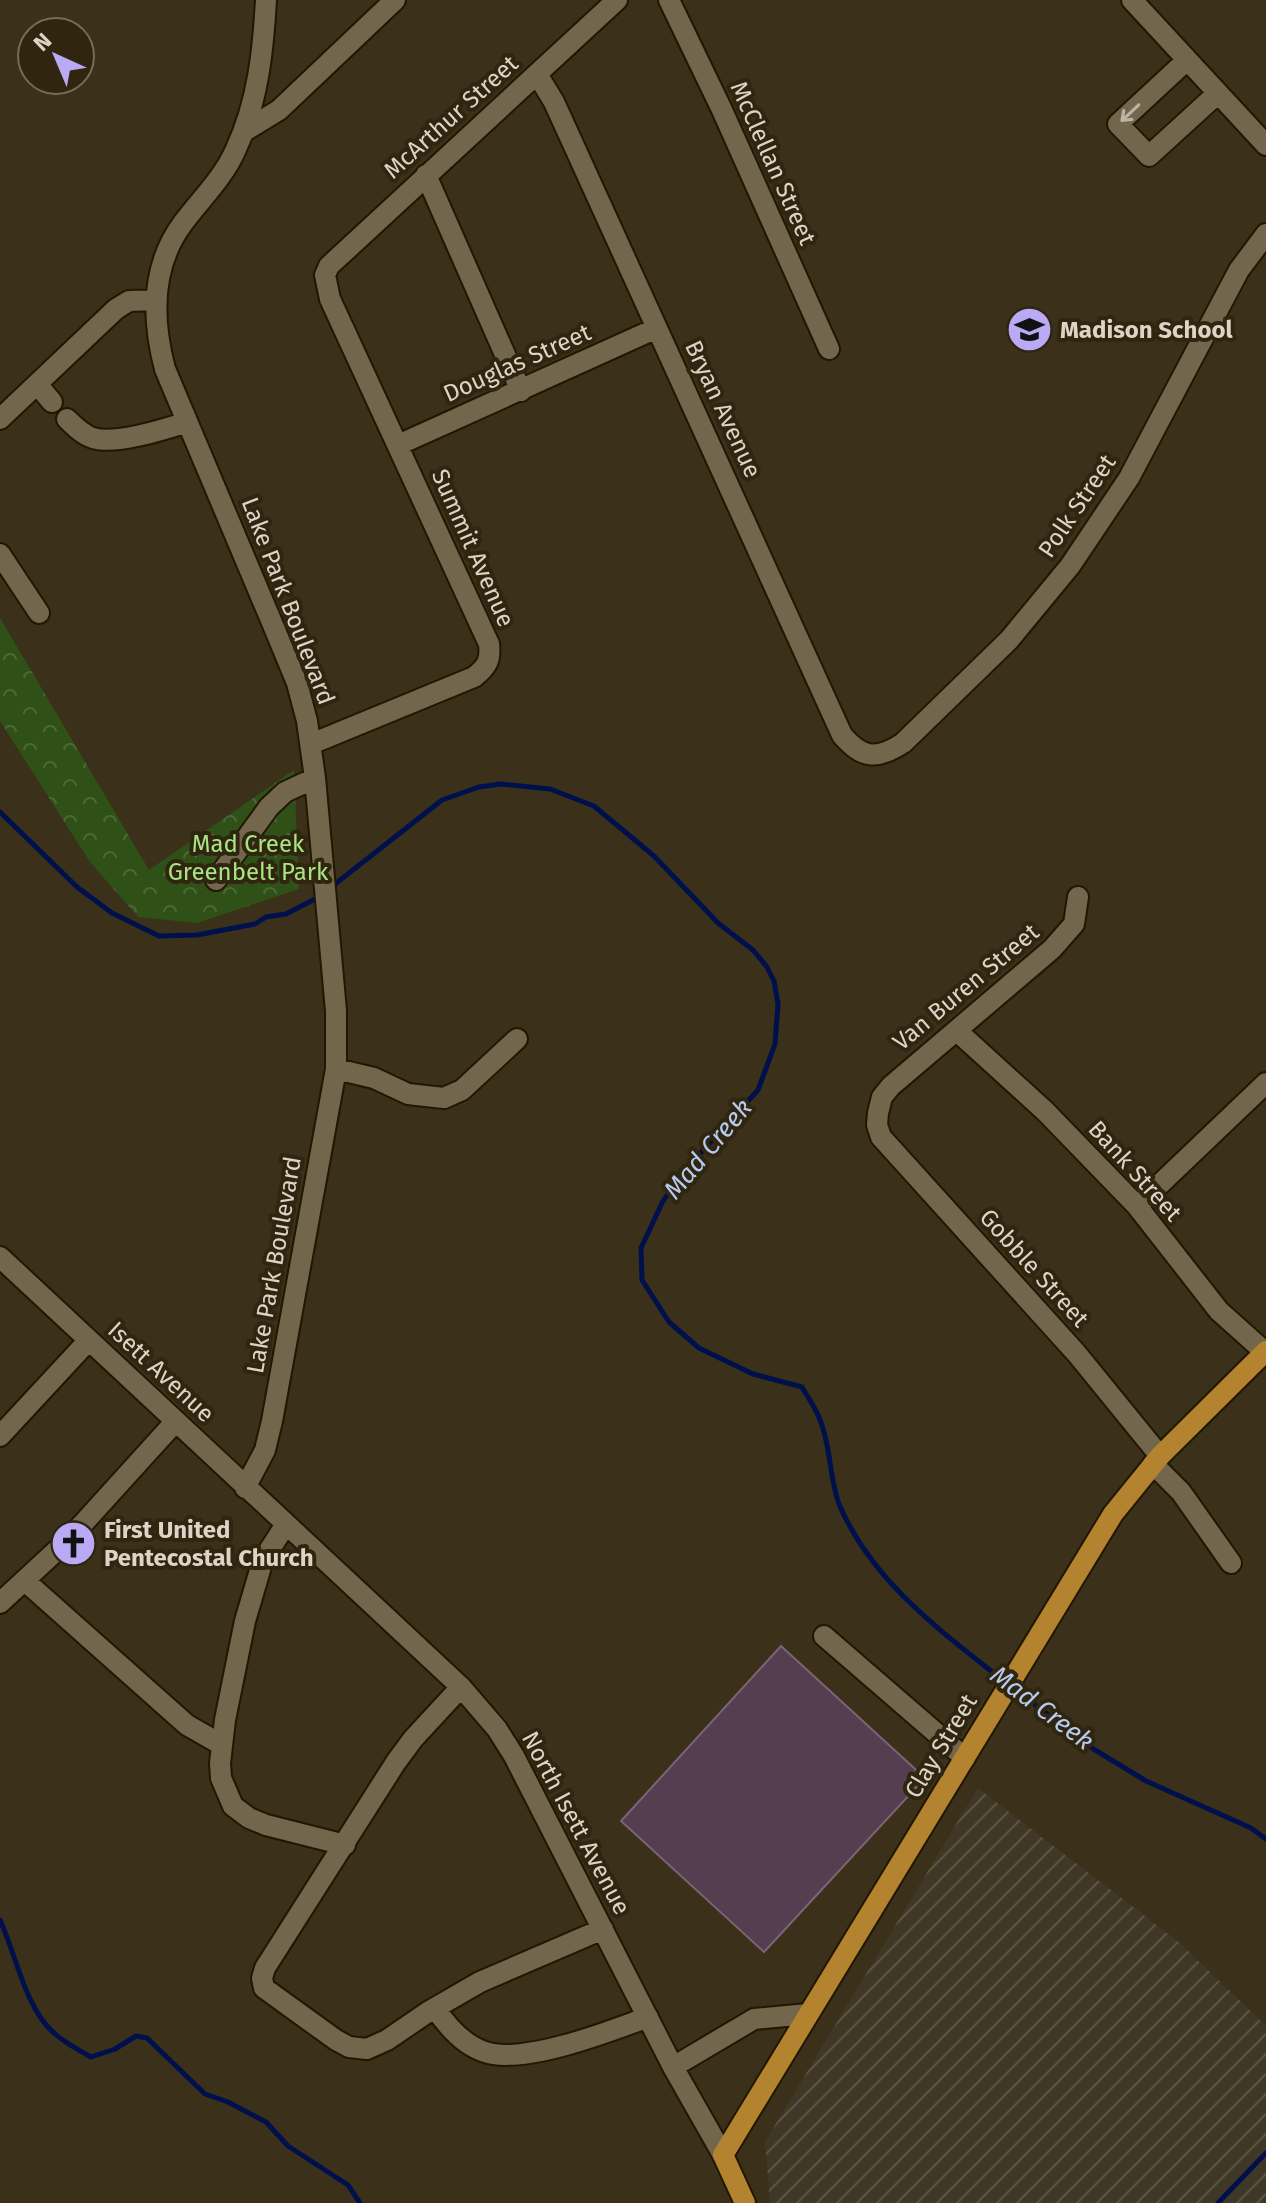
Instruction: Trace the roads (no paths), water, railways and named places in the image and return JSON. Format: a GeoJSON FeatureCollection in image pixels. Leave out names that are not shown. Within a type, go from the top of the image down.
{"type":"FeatureCollection","features":[{"type":"Feature","properties":{"kind":"main road","name":"Clay Street"},"geometry":{"type":"LineString","coordinates":[[723,2155],[1113,1514],[1157,1460],[1266,1352]]}},
{"type":"Feature","properties":{"kind":"main road","name":"North Isett Avenue"},"geometry":{"type":"LineString","coordinates":[[723,2155],[745,2203]]}},
{"type":"Feature","properties":{"kind":"street","name":"Lake Park Boulevard"},"geometry":{"type":"LineString","coordinates":[[245,1488],[265,1450],[272,1421],[336,1069],[336,1011],[311,744],[297,683],[165,369],[158,342],[156,300],[159,277],[169,247],[180,226],[221,174],[243,132],[258,85],[266,0]]}},
{"type":"Feature","properties":{"kind":"street"},"geometry":{"type":"LineString","coordinates":[[243,132],[279,110],[395,0]]}},
{"type":"Feature","properties":{"kind":"street","name":"McArthur Street"},"geometry":{"type":"LineString","coordinates":[[325,275],[329,266],[617,0]]}},
{"type":"Feature","properties":{"kind":"street","name":"McClellan Street"},"geometry":{"type":"LineString","coordinates":[[669,0],[829,349]]}},
{"type":"Feature","properties":{"kind":"street"},"geometry":{"type":"LineString","coordinates":[[1132,0],[1266,145]]}},
{"type":"Feature","properties":{"kind":"street"},"geometry":{"type":"LineString","coordinates":[[1187,60],[1118,124],[1149,156],[1218,93]]}},
{"type":"Feature","properties":{"kind":"street","name":"Bryan Avenue"},"geometry":{"type":"LineString","coordinates":[[537,74],[554,102],[842,735],[853,748],[872,755]]}},
{"type":"Feature","properties":{"kind":"street"},"geometry":{"type":"LineString","coordinates":[[426,175],[521,391]]}},
{"type":"Feature","properties":{"kind":"street","name":"Polk Street"},"geometry":{"type":"LineString","coordinates":[[872,755],[888,753],[903,743],[967,684],[1009,640],[1070,566],[1129,478],[1239,270],[1266,234]]}},
{"type":"Feature","properties":{"kind":"street","name":"Summit Avenue"},"geometry":{"type":"LineString","coordinates":[[311,744],[474,677],[484,669],[490,657],[489,644],[330,299],[325,275]]}},
{"type":"Feature","properties":{"kind":"street"},"geometry":{"type":"LineString","coordinates":[[0,419],[116,309],[129,301],[156,300]]}},
{"type":"Feature","properties":{"kind":"street","name":"Douglas Street"},"geometry":{"type":"LineString","coordinates":[[398,445],[657,328]]}},
{"type":"Feature","properties":{"kind":"street"},"geometry":{"type":"LineString","coordinates":[[37,384],[52,402]]}},
{"type":"Feature","properties":{"kind":"street"},"geometry":{"type":"LineString","coordinates":[[67,419],[84,434],[105,440],[162,431],[187,422]]}},
{"type":"Feature","properties":{"kind":"street"},"geometry":{"type":"LineString","coordinates":[[0,554],[39,613]]}},
{"type":"Feature","properties":{"kind":"street"},"geometry":{"type":"LineString","coordinates":[[216,880],[269,807],[285,792],[315,778]]}},
{"type":"Feature","properties":{"kind":"street","name":"Van Buren Street"},"geometry":{"type":"LineString","coordinates":[[878,1113],[882,1097],[891,1086],[1067,934],[1074,924],[1078,897]]}},
{"type":"Feature","properties":{"kind":"street","name":"Bank Street"},"geometry":{"type":"LineString","coordinates":[[957,1031],[1045,1111],[1137,1206],[1219,1311],[1266,1352]]}},
{"type":"Feature","properties":{"kind":"street"},"geometry":{"type":"LineString","coordinates":[[336,1069],[374,1078],[408,1094],[444,1098],[462,1090],[517,1039]]}},
{"type":"Feature","properties":{"kind":"street"},"geometry":{"type":"LineString","coordinates":[[1137,1206],[1266,1083]]}},
{"type":"Feature","properties":{"kind":"street","name":"Gobble Street"},"geometry":{"type":"LineString","coordinates":[[878,1113],[877,1125],[881,1137],[1077,1354],[1231,1563]]}},
{"type":"Feature","properties":{"kind":"street","name":"Isett Avenue"},"geometry":{"type":"LineString","coordinates":[[0,1257],[286,1524]]}},
{"type":"Feature","properties":{"kind":"street"},"geometry":{"type":"LineString","coordinates":[[0,1436],[89,1340]]}},
{"type":"Feature","properties":{"kind":"street"},"geometry":{"type":"LineString","coordinates":[[0,1603],[69,1539],[176,1421]]}},
{"type":"Feature","properties":{"kind":"street"},"geometry":{"type":"LineString","coordinates":[[286,1524],[269,1548],[257,1577],[236,1656],[222,1745],[221,1778],[233,1806],[266,1825],[345,1845]]}},
{"type":"Feature","properties":{"kind":"street","name":"North Isett Avenue"},"geometry":{"type":"LineString","coordinates":[[286,1524],[461,1687],[490,1720],[514,1756],[673,2067],[723,2155]]}},
{"type":"Feature","properties":{"kind":"street"},"geometry":{"type":"LineString","coordinates":[[25,1581],[187,1725],[222,1745]]}},
{"type":"Feature","properties":{"kind":"street"},"geometry":{"type":"LineString","coordinates":[[824,1636],[965,1758]]}},
{"type":"Feature","properties":{"kind":"street"},"geometry":{"type":"LineString","coordinates":[[461,1687],[396,1762],[265,1968],[262,1978],[264,1988],[336,2040],[349,2047],[367,2049],[387,2040],[480,1982],[603,1929]]}},
{"type":"Feature","properties":{"kind":"street"},"geometry":{"type":"LineString","coordinates":[[435,2008],[463,2040],[484,2052],[500,2055],[602,2035],[648,2017]]}},
{"type":"Feature","properties":{"kind":"street"},"geometry":{"type":"LineString","coordinates":[[673,2067],[754,2019],[808,2014]]}},
{"type":"Feature","properties":{"kind":"waterway","name":"Mad Creek"},"geometry":{"type":"LineString","coordinates":[[330,888],[442,800],[479,787],[501,784],[550,789],[594,806],[654,856],[718,923],[753,950],[774,981],[778,1004],[775,1044],[758,1090],[678,1178],[662,1203],[641,1248],[642,1280],[669,1322],[699,1348],[753,1374],[802,1387],[824,1430],[839,1504],[870,1558],[910,1603],[1005,1682]]}},
{"type":"Feature","properties":{"kind":"waterway","name":"Mad Creek"},"geometry":{"type":"LineString","coordinates":[[0,812],[77,887],[112,913],[159,936],[197,935],[255,924],[266,917],[286,914],[319,897]]}},
{"type":"Feature","properties":{"kind":"waterway","name":"Mad Creek"},"geometry":{"type":"LineString","coordinates":[[1013,1688],[1095,1750],[1146,1781],[1251,1828],[1266,1839]]}},
{"type":"Feature","properties":{"kind":"waterway"},"geometry":{"type":"LineString","coordinates":[[0,1920],[28,1995],[44,2022],[58,2037],[91,2057],[115,2049],[136,2036],[147,2038],[205,2094],[266,2122],[288,2146],[348,2185],[360,2203]]}},
{"type":"Feature","properties":{"kind":"waterway"},"geometry":{"type":"LineString","coordinates":[[1218,2203],[1266,2153]]}},
{"type":"Feature","properties":{"kind":"place","name":"Madison School"},"geometry":{"type":"Point","coordinates":[1029,330]}},
{"type":"Feature","properties":{"kind":"place","name":"First United Pentecostal Church"},"geometry":{"type":"Point","coordinates":[73,1544]}},
{"type":"Feature","properties":{"kind":"park label","name":"Mad Creek Greenbelt Park"},"geometry":{"type":"Point","coordinates":[248,858]}}]}
